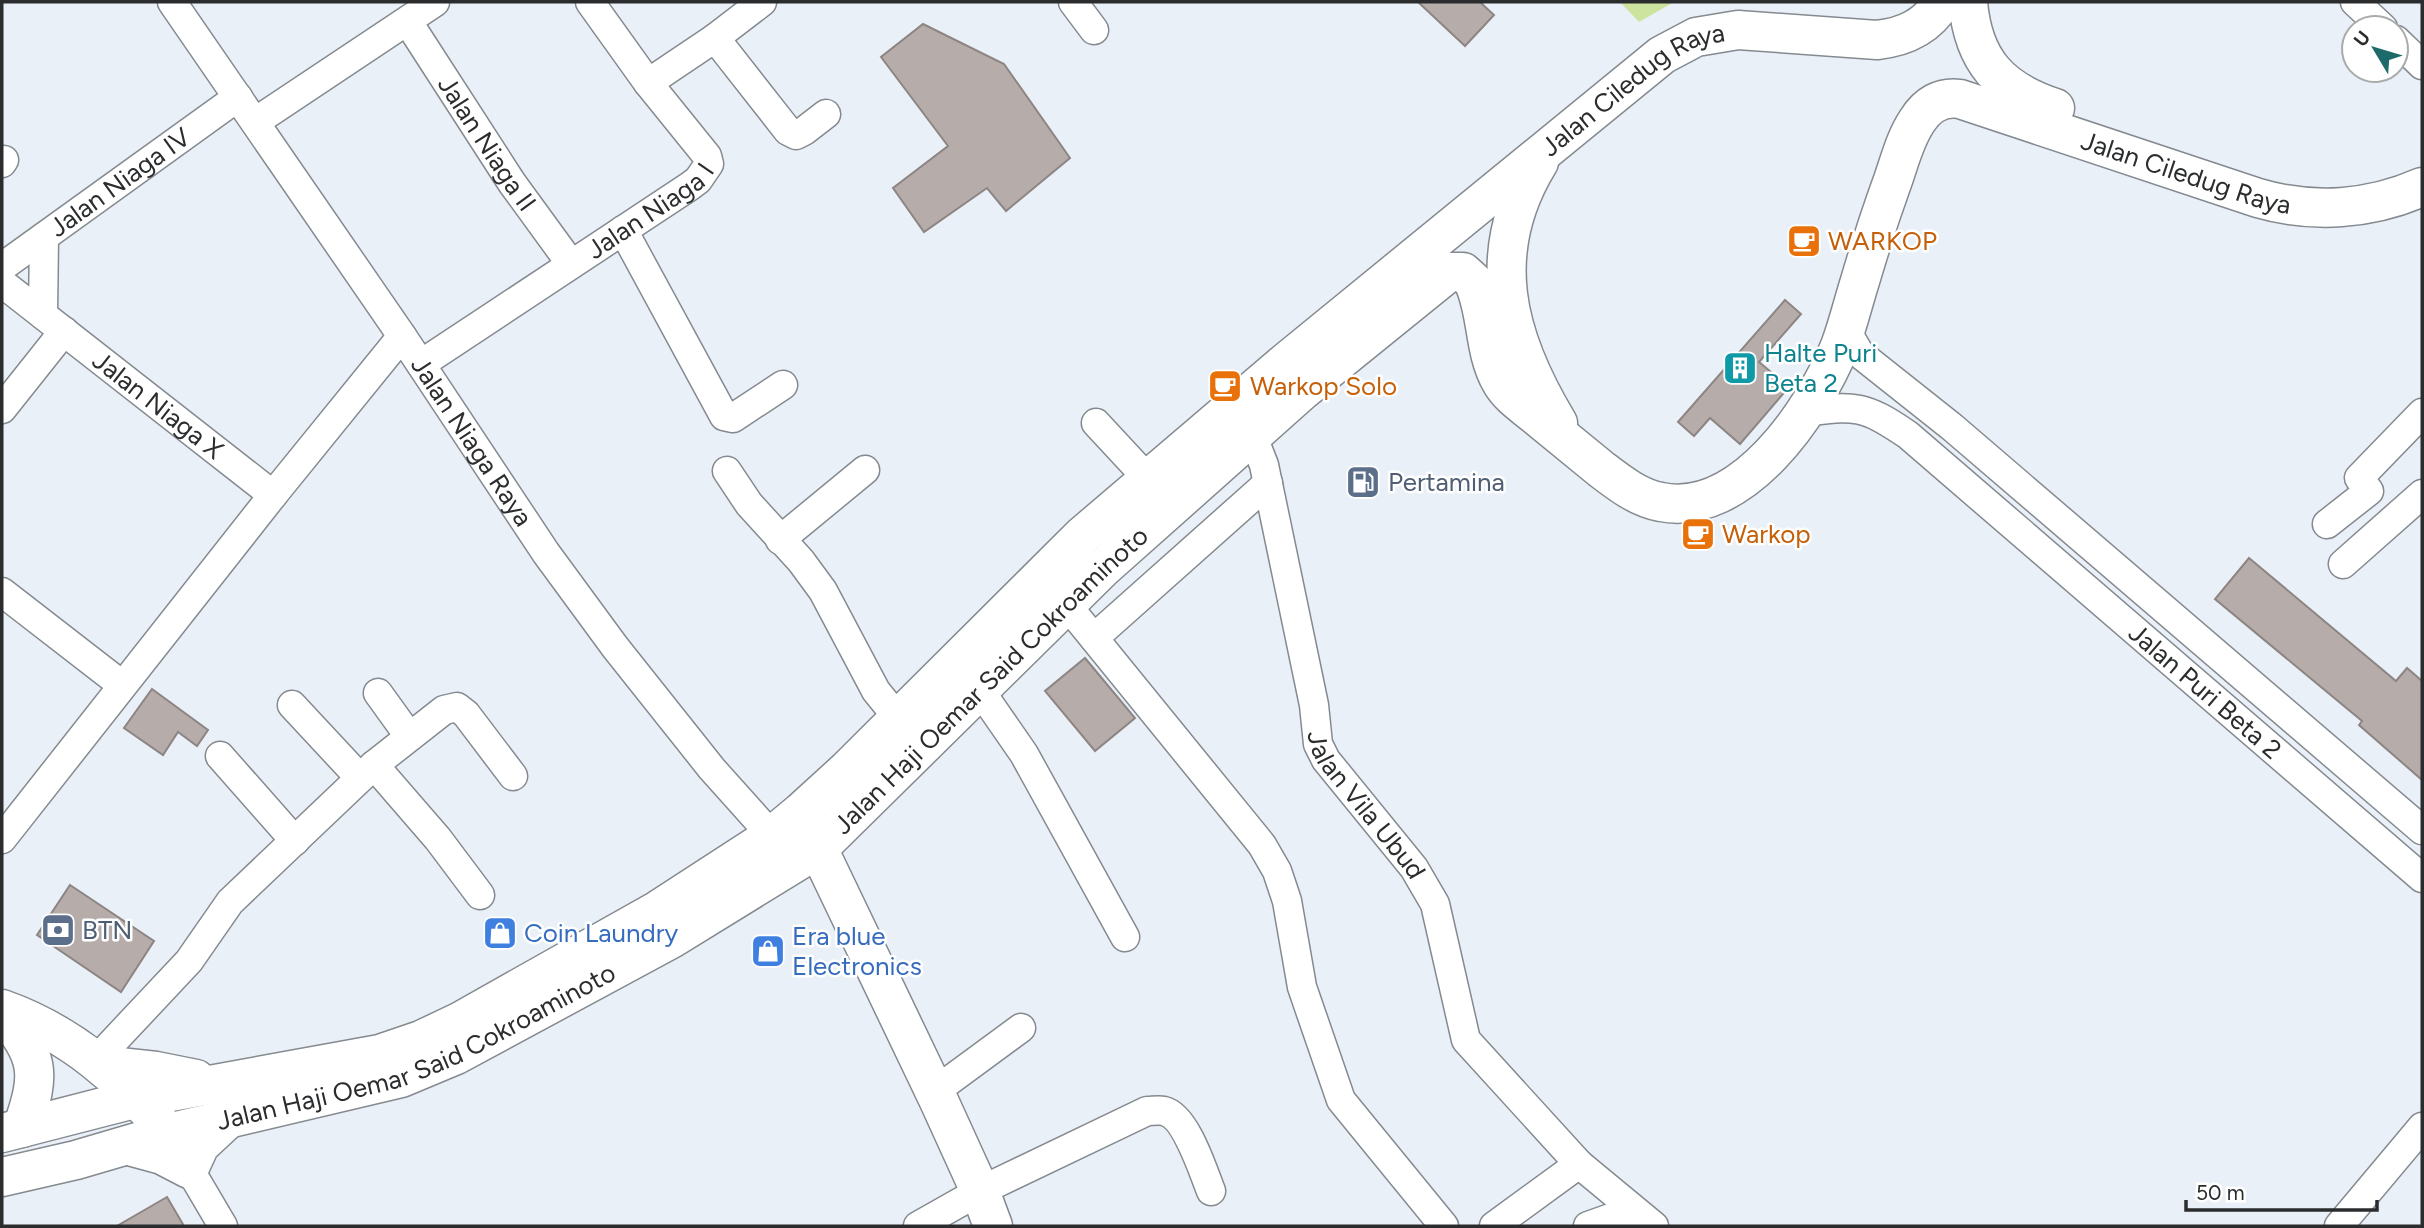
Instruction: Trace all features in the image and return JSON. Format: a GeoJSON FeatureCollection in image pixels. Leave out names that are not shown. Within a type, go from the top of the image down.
{"type":"FeatureCollection","features":[{"type":"Feature","properties":{"kind":"main road","name":"Jalan Ciledug Raya"},"geometry":{"type":"LineString","coordinates":[[1376,309],[1434,262],[1553,142],[1662,55],[1696,37],[1738,30],[1886,39],[1916,29],[1927,21],[1942,2]]}},
{"type":"Feature","properties":{"kind":"main road"},"geometry":{"type":"LineString","coordinates":[[1968,2],[1977,44],[1987,64],[2005,84],[2030,100],[2224,166],[2282,181],[2358,191],[2422,185]]}},
{"type":"Feature","properties":{"kind":"main road","name":"Jalan Ciledug Raya"},"geometry":{"type":"LineString","coordinates":[[1846,330],[1882,210],[1910,134],[1918,119],[1932,104],[1945,98],[1952,98],[2285,205],[2347,207],[2386,200],[2422,185]]}},
{"type":"Feature","properties":{"kind":"main road"},"geometry":{"type":"LineString","coordinates":[[1553,142],[1530,178],[1517,207],[1506,258],[1506,285],[1521,351],[1538,390],[1572,446]]}},
{"type":"Feature","properties":{"kind":"main road"},"geometry":{"type":"LineString","coordinates":[[1434,262],[1449,272],[1458,271],[1471,277],[1476,288],[1491,356],[1502,383],[1512,396],[1613,478],[1642,495],[1666,503],[1688,502],[1719,494],[1739,484],[1766,460],[1803,412],[1830,367],[1846,330]]}},
{"type":"Feature","properties":{"kind":"main road","name":"Jalan Haji Oemar Said Cokroaminoto"},"geometry":{"type":"LineString","coordinates":[[794,850],[801,812],[847,770],[1082,536],[1239,402],[1376,309]]}},
{"type":"Feature","properties":{"kind":"main road","name":"Jalan Haji Oemar Said Cokroaminoto"},"geometry":{"type":"LineString","coordinates":[[2,1177],[129,1146],[167,1133],[401,1078],[456,1055],[671,939],[794,850],[979,689],[1103,568],[1302,391],[1376,309]]}},
{"type":"Feature","properties":{"kind":"main road"},"geometry":{"type":"LineString","coordinates":[[794,850],[934,1092],[980,1191],[993,1226]]}},
{"type":"Feature","properties":{"kind":"main road","name":"Jalan Haji Oemar Said Cokroaminoto"},"geometry":{"type":"LineString","coordinates":[[12,1130],[138,1098],[380,1054],[421,1040],[459,1022],[659,910],[794,850]]}},
{"type":"Feature","properties":{"kind":"main road"},"geometry":{"type":"LineString","coordinates":[[2,1010],[48,1028],[99,1063],[138,1098],[167,1133]]}},
{"type":"Feature","properties":{"kind":"main road"},"geometry":{"type":"LineString","coordinates":[[2,1010],[23,1037],[36,1075],[34,1095],[12,1130]]}},
{"type":"Feature","properties":{"kind":"main road"},"geometry":{"type":"LineString","coordinates":[[99,1063],[227,1081]]}},
{"type":"Feature","properties":{"kind":"main road"},"geometry":{"type":"LineString","coordinates":[[129,1146],[162,1155],[189,1169],[200,1146],[229,1119]]}},
{"type":"Feature","properties":{"kind":"street","name":"Jalan Niaga Raya"},"geometry":{"type":"LineString","coordinates":[[172,2],[402,336],[547,553],[615,647],[712,769],[794,850]]}},
{"type":"Feature","properties":{"kind":"street"},"geometry":{"type":"LineString","coordinates":[[255,122],[435,2]]}},
{"type":"Feature","properties":{"kind":"street","name":"Jalan Niaga I"},"geometry":{"type":"LineString","coordinates":[[421,364],[690,186],[698,180],[709,164],[707,156],[648,83],[590,2]]}},
{"type":"Feature","properties":{"kind":"street"},"geometry":{"type":"LineString","coordinates":[[648,83],[715,38],[762,2]]}},
{"type":"Feature","properties":{"kind":"street"},"geometry":{"type":"LineString","coordinates":[[1073,2],[1094,30]]}},
{"type":"Feature","properties":{"kind":"street"},"geometry":{"type":"LineString","coordinates":[[2355,2],[2368,14]]}},
{"type":"Feature","properties":{"kind":"street","name":"Jalan Niaga II"},"geometry":{"type":"LineString","coordinates":[[408,22],[512,183],[571,264]]}},
{"type":"Feature","properties":{"kind":"street"},"geometry":{"type":"LineString","coordinates":[[715,38],[788,131],[796,135],[826,114]]}},
{"type":"Feature","properties":{"kind":"street","name":"Jalan Niaga IV"},"geometry":{"type":"LineString","coordinates":[[2,267],[238,97]]}},
{"type":"Feature","properties":{"kind":"street"},"geometry":{"type":"LineString","coordinates":[[622,230],[724,416],[733,418],[783,385]]}},
{"type":"Feature","properties":{"kind":"street"},"geometry":{"type":"LineString","coordinates":[[2,409],[54,323],[44,237]]}},
{"type":"Feature","properties":{"kind":"street","name":"Jalan Niaga X"},"geometry":{"type":"LineString","coordinates":[[2,283],[273,495]]}},
{"type":"Feature","properties":{"kind":"street","name":"Jalan Puri Beta 2"},"geometry":{"type":"LineString","coordinates":[[1846,330],[1860,354],[2008,475],[2422,830]]}},
{"type":"Feature","properties":{"kind":"street"},"geometry":{"type":"LineString","coordinates":[[2,839],[402,336]]}},
{"type":"Feature","properties":{"kind":"street","name":"Jalan Vila Ubud"},"geometry":{"type":"LineString","coordinates":[[1239,402],[1268,483],[1314,705],[1318,744],[1335,773],[1414,868],[1435,904],[1466,1041],[1579,1164],[1644,1218]]}},
{"type":"Feature","properties":{"kind":"street","name":"Jalan Puri Beta 2"},"geometry":{"type":"LineString","coordinates":[[1803,412],[1839,407],[1862,409],[1908,435],[2422,878]]}},
{"type":"Feature","properties":{"kind":"street"},"geometry":{"type":"LineString","coordinates":[[1908,435],[1926,407]]}},
{"type":"Feature","properties":{"kind":"street"},"geometry":{"type":"LineString","coordinates":[[2327,524],[2369,491],[2359,478],[2422,414]]}},
{"type":"Feature","properties":{"kind":"street"},"geometry":{"type":"LineString","coordinates":[[1096,422],[1148,479]]}},
{"type":"Feature","properties":{"kind":"street"},"geometry":{"type":"LineString","coordinates":[[780,540],[864,470]]}},
{"type":"Feature","properties":{"kind":"street"},"geometry":{"type":"LineString","coordinates":[[727,471],[749,504],[802,562],[823,592],[876,691],[898,718]]}},
{"type":"Feature","properties":{"kind":"street"},"geometry":{"type":"LineString","coordinates":[[1989,505],[2008,475]]}},
{"type":"Feature","properties":{"kind":"street"},"geometry":{"type":"LineString","coordinates":[[1094,638],[1268,483]]}},
{"type":"Feature","properties":{"kind":"street"},"geometry":{"type":"LineString","coordinates":[[2343,564],[2422,494]]}},
{"type":"Feature","properties":{"kind":"street"},"geometry":{"type":"LineString","coordinates":[[2,592],[122,685]]}},
{"type":"Feature","properties":{"kind":"street"},"geometry":{"type":"LineString","coordinates":[[1066,604],[1262,845],[1277,871],[1287,901],[1302,987],[1341,1100],[1444,1226]]}},
{"type":"Feature","properties":{"kind":"street"},"geometry":{"type":"LineString","coordinates":[[2212,697],[2234,669]]}},
{"type":"Feature","properties":{"kind":"street"},"geometry":{"type":"LineString","coordinates":[[979,689],[1024,754],[1125,937]]}},
{"type":"Feature","properties":{"kind":"street"},"geometry":{"type":"LineString","coordinates":[[378,693],[409,736]]}},
{"type":"Feature","properties":{"kind":"street"},"geometry":{"type":"LineString","coordinates":[[292,705],[438,839],[480,895]]}},
{"type":"Feature","properties":{"kind":"street"},"geometry":{"type":"LineString","coordinates":[[99,1063],[189,961],[230,902],[367,772],[444,710],[457,707],[466,714],[513,776]]}},
{"type":"Feature","properties":{"kind":"street"},"geometry":{"type":"LineString","coordinates":[[220,756],[295,841]]}},
{"type":"Feature","properties":{"kind":"street"},"geometry":{"type":"LineString","coordinates":[[934,1092],[1021,1028]]}},
{"type":"Feature","properties":{"kind":"street"},"geometry":{"type":"LineString","coordinates":[[918,1226],[980,1191],[1147,1111],[1165,1111],[1179,1121],[1211,1191]]}},
{"type":"Feature","properties":{"kind":"street"},"geometry":{"type":"LineString","coordinates":[[2339,1226],[2422,1128]]}},
{"type":"Feature","properties":{"kind":"street"},"geometry":{"type":"LineString","coordinates":[[167,1133],[223,1226]]}},
{"type":"Feature","properties":{"kind":"street"},"geometry":{"type":"LineString","coordinates":[[1494,1226],[1579,1164]]}},
{"type":"Feature","properties":{"kind":"street","name":"Jalan Vila Ubud"},"geometry":{"type":"LineString","coordinates":[[1588,1226],[1644,1218]]}},
{"type":"Feature","properties":{"kind":"green space"},"geometry":{"type":"Polygon","coordinates":[[[1620,2],[1674,2],[1639,22],[1620,2]]]}},
{"type":"Feature","properties":{"kind":"building"},"geometry":{"type":"Polygon","coordinates":[[[1418,2],[1480,2],[1494,15],[1465,46],[1418,2]]]}},
{"type":"Feature","properties":{"kind":"building"},"geometry":{"type":"Polygon","coordinates":[[[923,24],[1004,64],[1070,158],[1006,211],[987,188],[924,232],[893,188],[948,146],[881,57],[923,24]]]}},
{"type":"Feature","properties":{"kind":"building"},"geometry":{"type":"Polygon","coordinates":[[[1785,300],[1801,314],[1759,362],[1789,387],[1740,444],[1710,418],[1694,436],[1678,422],[1785,300]]]}},
{"type":"Feature","properties":{"kind":"building"},"geometry":{"type":"Polygon","coordinates":[[[2249,558],[2396,681],[2407,668],[2422,681],[2422,780],[2359,725],[2362,721],[2215,599],[2249,558]]]}},
{"type":"Feature","properties":{"kind":"building"},"geometry":{"type":"Polygon","coordinates":[[[1085,658],[1135,718],[1095,751],[1045,691],[1085,658]]]}},
{"type":"Feature","properties":{"kind":"building"},"geometry":{"type":"Polygon","coordinates":[[[152,689],[208,730],[197,746],[178,732],[163,755],[124,728],[152,689]]]}},
{"type":"Feature","properties":{"kind":"building"},"geometry":{"type":"Polygon","coordinates":[[[70,885],[154,941],[121,992],[37,935],[70,885]]]}},
{"type":"Feature","properties":{"kind":"building"},"geometry":{"type":"Polygon","coordinates":[[[167,1197],[184,1226],[117,1226],[167,1197]]]}},
{"type":"Feature","properties":{"kind":"place","name":"WARKOP"},"geometry":{"type":"Point","coordinates":[1804,241]}},
{"type":"Feature","properties":{"kind":"place","name":"Halte Puri Beta 2"},"geometry":{"type":"Point","coordinates":[1740,368]}},
{"type":"Feature","properties":{"kind":"place","name":"Warkop Solo"},"geometry":{"type":"Point","coordinates":[1225,386]}},
{"type":"Feature","properties":{"kind":"place","name":"Pertamina"},"geometry":{"type":"Point","coordinates":[1363,482]}},
{"type":"Feature","properties":{"kind":"place","name":"Warkop"},"geometry":{"type":"Point","coordinates":[1698,534]}},
{"type":"Feature","properties":{"kind":"place","name":"BTN"},"geometry":{"type":"Point","coordinates":[58,930]}},
{"type":"Feature","properties":{"kind":"place","name":"Coin Laundry"},"geometry":{"type":"Point","coordinates":[500,933]}},
{"type":"Feature","properties":{"kind":"place","name":"Era blue Electronics"},"geometry":{"type":"Point","coordinates":[768,951]}}]}
